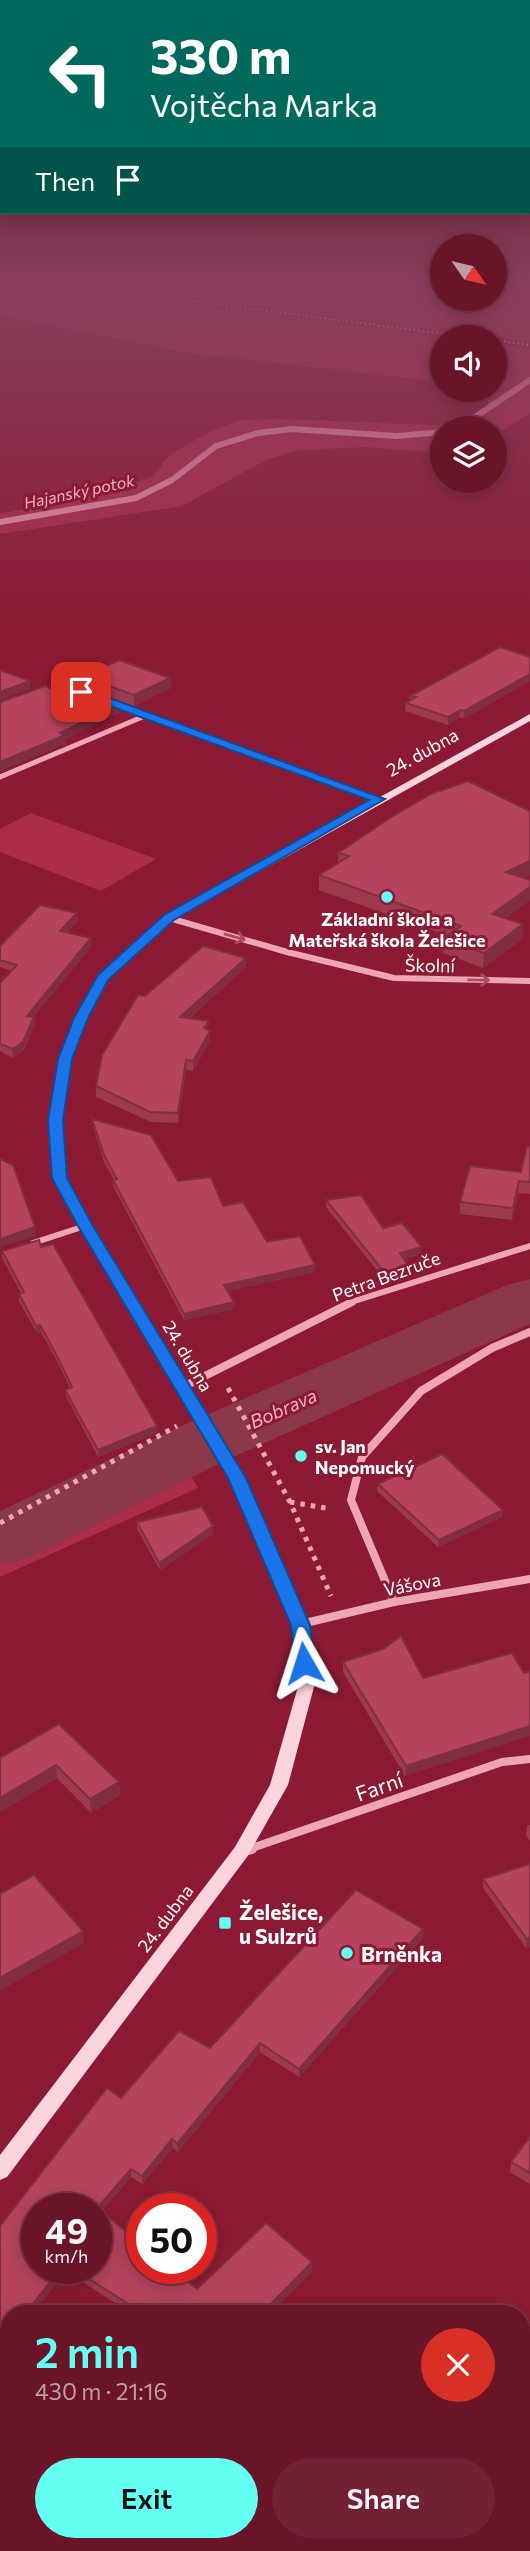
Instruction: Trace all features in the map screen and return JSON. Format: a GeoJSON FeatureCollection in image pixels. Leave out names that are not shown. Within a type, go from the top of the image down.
{"type":"FeatureCollection","features":[{"type":"Feature","properties":{"kind":"main road","name":"24. dubna"},"geometry":{"type":"LineString","coordinates":[[0,2171],[241,1852],[279,1786],[307,1683],[300,1625],[237,1478],[85,1226],[60,1178],[56,1120],[65,1059],[81,1018],[103,978],[169,918],[530,717]]}},
{"type":"Feature","properties":{"kind":"street"},"geometry":{"type":"LineString","coordinates":[[35,691],[62,688],[81,692]]}},
{"type":"Feature","properties":{"kind":"street"},"geometry":{"type":"LineString","coordinates":[[103,699],[379,799]]}},
{"type":"Feature","properties":{"kind":"street"},"geometry":{"type":"LineString","coordinates":[[0,778],[147,715]]}},
{"type":"Feature","properties":{"kind":"street","name":"Školní"},"geometry":{"type":"LineString","coordinates":[[169,918],[287,952],[394,978],[530,981]]}},
{"type":"Feature","properties":{"kind":"street"},"geometry":{"type":"LineString","coordinates":[[24,1246],[85,1226]]}},
{"type":"Feature","properties":{"kind":"street","name":"Petra Bezruče"},"geometry":{"type":"LineString","coordinates":[[183,1387],[353,1301],[530,1246]]}},
{"type":"Feature","properties":{"kind":"street"},"geometry":{"type":"LineString","coordinates":[[394,1602],[351,1500],[362,1457],[421,1391],[492,1348],[530,1332]]}},
{"type":"Feature","properties":{"kind":"street","name":"Vášova"},"geometry":{"type":"LineString","coordinates":[[300,1625],[394,1602],[530,1579]]}},
{"type":"Feature","properties":{"kind":"street","name":"Farní"},"geometry":{"type":"LineString","coordinates":[[241,1852],[502,1762],[530,1759]]}},
{"type":"Feature","properties":{"kind":"path"},"geometry":{"type":"LineString","coordinates":[[231,1394],[290,1502],[340,1616]]}},
{"type":"Feature","properties":{"kind":"path"},"geometry":{"type":"LineString","coordinates":[[0,1522],[201,1416]]}},
{"type":"Feature","properties":{"kind":"path"},"geometry":{"type":"LineString","coordinates":[[290,1502],[356,1513]]}},
{"type":"Feature","properties":{"kind":"shaded area"},"geometry":{"type":"Polygon","coordinates":[[[488,402],[530,402],[530,413],[507,427],[507,416],[466,416],[481,411],[488,402]]]}},
{"type":"Feature","properties":{"kind":"shaded area"},"geometry":{"type":"Polygon","coordinates":[[[241,420],[430,425],[430,452],[364,447],[299,450],[268,459],[182,506],[0,534],[0,514],[133,484],[153,476],[167,458],[213,430],[241,420]]]}},
{"type":"Feature","properties":{"kind":"shaded area"},"geometry":{"type":"Polygon","coordinates":[[[31,813],[156,859],[101,891],[0,852],[0,829],[31,813]]]}},
{"type":"Feature","properties":{"kind":"shaded area"},"geometry":{"type":"Polygon","coordinates":[[[172,1445],[198,1488],[0,1577],[0,1526],[172,1445]]]}},
{"type":"Feature","properties":{"kind":"building"},"geometry":{"type":"Polygon","coordinates":[[[500,647],[530,657],[530,674],[464,711],[460,710],[448,717],[406,703],[416,697],[410,696],[500,647]]]}},
{"type":"Feature","properties":{"kind":"building"},"geometry":{"type":"Polygon","coordinates":[[[119,660],[170,678],[134,695],[84,677],[119,660]]]}},
{"type":"Feature","properties":{"kind":"building"},"geometry":{"type":"Polygon","coordinates":[[[0,670],[30,681],[0,692],[0,670]]]}},
{"type":"Feature","properties":{"kind":"building"},"geometry":{"type":"Polygon","coordinates":[[[45,686],[59,691],[67,688],[79,689],[121,704],[60,733],[65,735],[0,762],[0,702],[45,686]]]}},
{"type":"Feature","properties":{"kind":"building"},"geometry":{"type":"Polygon","coordinates":[[[468,781],[530,811],[530,861],[506,872],[530,880],[530,887],[492,914],[523,924],[484,953],[444,938],[461,926],[319,875],[349,856],[338,853],[393,816],[431,794],[468,781]]]}},
{"type":"Feature","properties":{"kind":"building"},"geometry":{"type":"Polygon","coordinates":[[[40,905],[77,913],[60,931],[91,938],[27,1016],[34,1017],[23,1042],[13,1049],[0,1044],[0,983],[17,965],[0,960],[0,946],[40,905]]]}},
{"type":"Feature","properties":{"kind":"building"},"geometry":{"type":"Polygon","coordinates":[[[203,946],[246,958],[180,1017],[209,1021],[204,1028],[210,1031],[193,1061],[186,1060],[178,1113],[150,1112],[96,1086],[102,1055],[138,995],[145,996],[203,946]]]}},
{"type":"Feature","properties":{"kind":"building"},"geometry":{"type":"Polygon","coordinates":[[[92,1119],[151,1135],[178,1181],[211,1177],[223,1206],[243,1202],[267,1242],[300,1236],[315,1265],[224,1285],[234,1302],[184,1314],[113,1180],[117,1179],[104,1155],[92,1119]]]}},
{"type":"Feature","properties":{"kind":"building"},"geometry":{"type":"Polygon","coordinates":[[[527,1146],[530,1146],[530,1182],[519,1181],[513,1208],[460,1202],[470,1166],[521,1172],[527,1146]]]}},
{"type":"Feature","properties":{"kind":"building"},"geometry":{"type":"Polygon","coordinates":[[[0,1159],[13,1165],[35,1227],[0,1239],[0,1159]]]}},
{"type":"Feature","properties":{"kind":"building"},"geometry":{"type":"Polygon","coordinates":[[[361,1195],[383,1228],[402,1223],[422,1247],[400,1253],[411,1270],[389,1278],[326,1200],[361,1195]]]}},
{"type":"Feature","properties":{"kind":"building"},"geometry":{"type":"Polygon","coordinates":[[[39,1240],[41,1247],[53,1244],[157,1426],[98,1450],[65,1390],[72,1387],[40,1325],[36,1326],[19,1294],[24,1292],[2,1251],[39,1240]]]}},
{"type":"Feature","properties":{"kind":"building"},"geometry":{"type":"Polygon","coordinates":[[[442,1454],[503,1510],[439,1540],[378,1484],[442,1454]]]}},
{"type":"Feature","properties":{"kind":"building"},"geometry":{"type":"Polygon","coordinates":[[[202,1507],[213,1526],[159,1563],[137,1522],[202,1507]]]}},
{"type":"Feature","properties":{"kind":"building"},"geometry":{"type":"Polygon","coordinates":[[[401,1636],[423,1678],[512,1653],[524,1673],[530,1671],[530,1726],[406,1766],[343,1662],[383,1649],[401,1636]]]}},
{"type":"Feature","properties":{"kind":"building"},"geometry":{"type":"Polygon","coordinates":[[[59,1724],[119,1782],[90,1799],[56,1765],[0,1798],[0,1758],[59,1724]]]}},
{"type":"Feature","properties":{"kind":"building"},"geometry":{"type":"Polygon","coordinates":[[[530,1864],[530,1938],[527,1939],[483,1879],[530,1864]]]}},
{"type":"Feature","properties":{"kind":"building"},"geometry":{"type":"Polygon","coordinates":[[[34,1875],[83,1931],[0,1978],[0,1894],[34,1875]]]}},
{"type":"Feature","properties":{"kind":"building"},"geometry":{"type":"Polygon","coordinates":[[[356,1890],[423,1929],[299,2069],[260,2043],[177,2144],[172,2139],[142,2176],[131,2169],[110,2193],[26,2193],[107,2088],[121,2098],[179,2031],[210,2048],[356,1890]]]}},
{"type":"Feature","properties":{"kind":"building"},"geometry":{"type":"Polygon","coordinates":[[[530,2137],[530,2173],[511,2162],[530,2137]]]}},
{"type":"Feature","properties":{"kind":"building"},"geometry":{"type":"Polygon","coordinates":[[[21,2199],[21,2284],[48,2284],[32,2305],[0,2305],[0,2226],[21,2199]]]}},
{"type":"Feature","properties":{"kind":"building"},"geometry":{"type":"Polygon","coordinates":[[[112,2220],[126,2231],[126,2284],[191,2284],[197,2289],[202,2284],[217,2284],[217,2270],[266,2223],[312,2262],[270,2305],[130,2305],[97,2284],[112,2284],[112,2220]]]}},
{"type":"Feature","properties":{"kind":"waterway","name":"Hajanský potok"},"geometry":{"type":"LineString","coordinates":[[476,416],[497,402]]}},
{"type":"Feature","properties":{"kind":"waterway","name":"Hajanský potok"},"geometry":{"type":"LineString","coordinates":[[0,522],[136,498],[172,480],[216,446],[258,433],[292,429],[397,436],[430,433]]}},
{"type":"Feature","properties":{"kind":"waterway","name":"Bobrava"},"geometry":{"type":"LineString","coordinates":[[0,1541],[206,1442],[530,1299]]}},
{"type":"Feature","properties":{"kind":"place","name":"Základní škola a Mateřská škola Želešice"},"geometry":{"type":"Point","coordinates":[387,897]}},
{"type":"Feature","properties":{"kind":"place","name":"sv. Jan Nepomucký"},"geometry":{"type":"Point","coordinates":[301,1456]}},
{"type":"Feature","properties":{"kind":"place","name":"Želešice, u Sulzrů"},"geometry":{"type":"Point","coordinates":[225,1923]}},
{"type":"Feature","properties":{"kind":"place","name":"Brněnka"},"geometry":{"type":"Point","coordinates":[347,1953]}},
{"type":"Feature","properties":{"kind":"route"},"geometry":{"type":"LineString","coordinates":[[81,692],[379,799],[169,918],[135,946],[103,978],[81,1018],[65,1059],[56,1120],[60,1178],[85,1226],[237,1478],[300,1625],[304,1663]]}}]}
